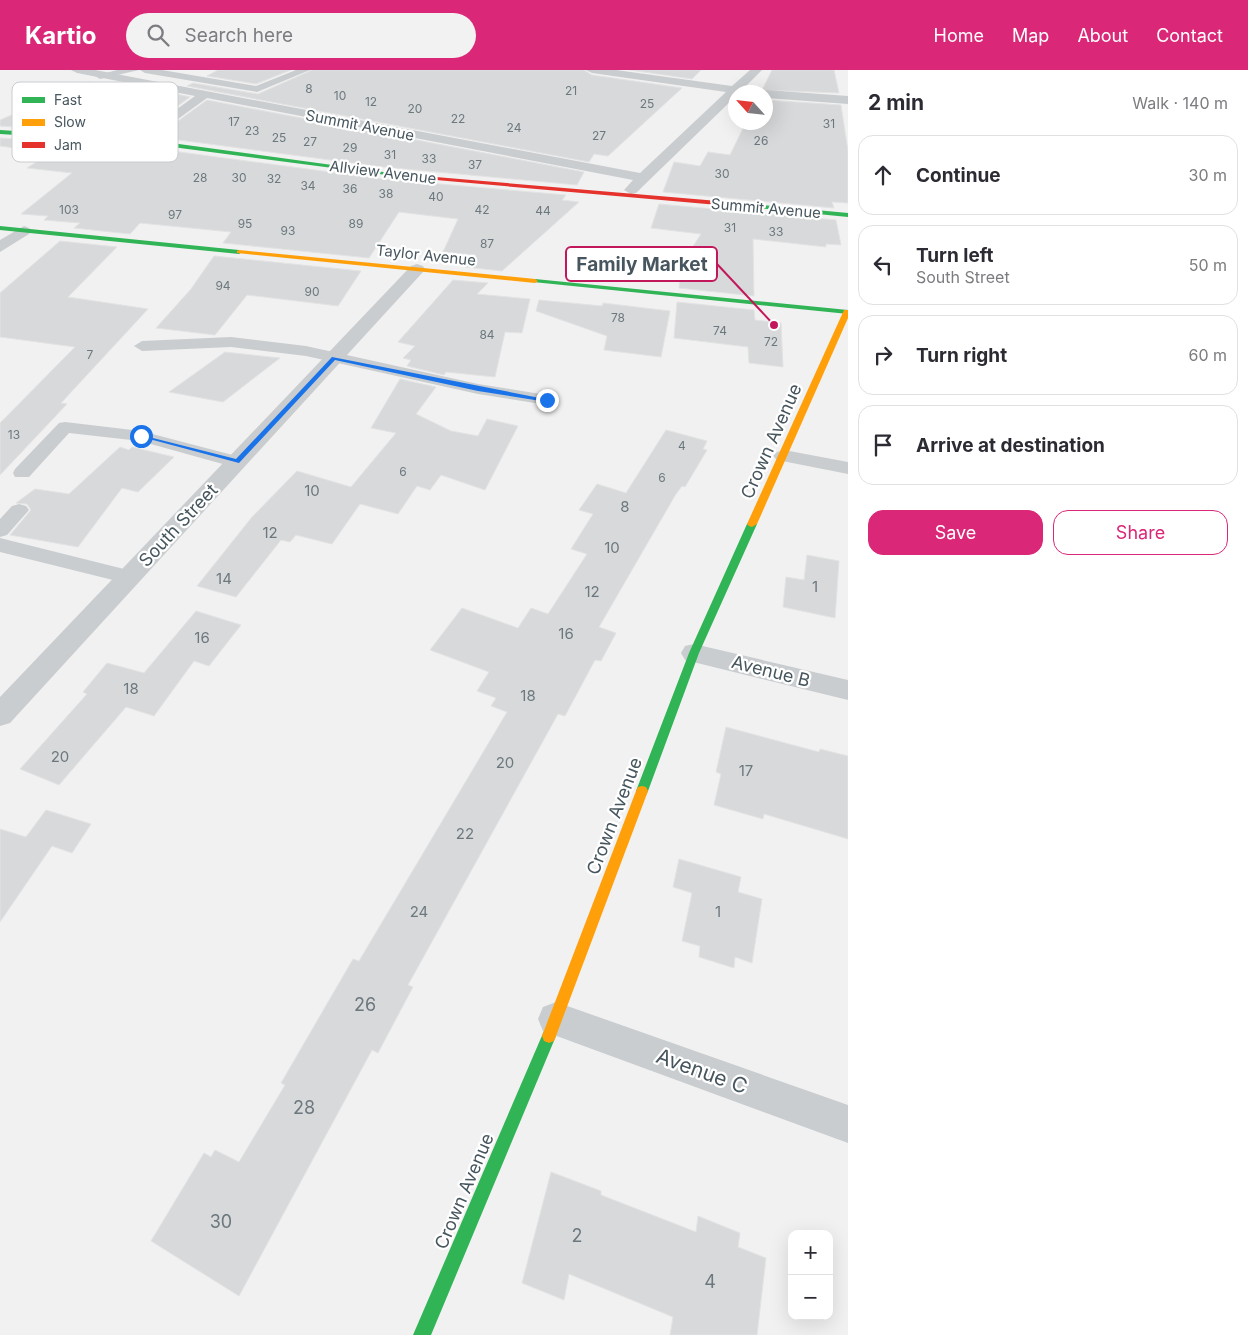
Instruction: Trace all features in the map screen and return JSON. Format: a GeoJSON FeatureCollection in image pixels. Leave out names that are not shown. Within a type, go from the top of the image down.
{"type":"FeatureCollection","features":[{"type":"Feature","properties":{"kind":"street","name":"Summit Avenue"},"geometry":{"type":"LineString","coordinates":[[77,70],[133,82]]}},
{"type":"Feature","properties":{"kind":"street"},"geometry":{"type":"LineString","coordinates":[[592,70],[728,90]]}},
{"type":"Feature","properties":{"kind":"street"},"geometry":{"type":"LineString","coordinates":[[740,85],[756,70]]}},
{"type":"Feature","properties":{"kind":"street","name":"Summit Avenue"},"geometry":{"type":"LineString","coordinates":[[178,90],[644,178]]}},
{"type":"Feature","properties":{"kind":"street"},"geometry":{"type":"LineString","coordinates":[[178,114],[204,95]]}},
{"type":"Feature","properties":{"kind":"street"},"geometry":{"type":"LineString","coordinates":[[773,95],[848,100]]}},
{"type":"Feature","properties":{"kind":"street"},"geometry":{"type":"LineString","coordinates":[[624,196],[728,97]]}},
{"type":"Feature","properties":{"kind":"street","name":"Allview Avenue"},"geometry":{"type":"LineString","coordinates":[[178,146],[383,173],[624,196]]}},
{"type":"Feature","properties":{"kind":"street","name":"Summit Avenue"},"geometry":{"type":"LineString","coordinates":[[624,196],[848,215]]}},
{"type":"Feature","properties":{"kind":"street","name":"Taylor Avenue"},"geometry":{"type":"LineString","coordinates":[[0,228],[848,312]]}},
{"type":"Feature","properties":{"kind":"street"},"geometry":{"type":"LineString","coordinates":[[0,247],[24,231]]}},
{"type":"Feature","properties":{"kind":"street","name":"South Street"},"geometry":{"type":"LineString","coordinates":[[0,715],[417,269]]}},
{"type":"Feature","properties":{"kind":"street","name":"Crown Avenue"},"geometry":{"type":"LineString","coordinates":[[422,1335],[556,1019],[694,653],[848,312]]}},
{"type":"Feature","properties":{"kind":"street"},"geometry":{"type":"LineString","coordinates":[[784,456],[848,468]]}},
{"type":"Feature","properties":{"kind":"street","name":"Avenue B"},"geometry":{"type":"LineString","coordinates":[[694,653],[848,690]]}},
{"type":"Feature","properties":{"kind":"street","name":"Avenue C"},"geometry":{"type":"LineString","coordinates":[[556,1019],[848,1124]]}},
{"type":"Feature","properties":{"kind":"lane"},"geometry":{"type":"LineString","coordinates":[[100,76],[134,70]]}},
{"type":"Feature","properties":{"kind":"lane"},"geometry":{"type":"LineString","coordinates":[[145,70],[178,72],[257,89],[305,70]]}},
{"type":"Feature","properties":{"kind":"lane"},"geometry":{"type":"LineString","coordinates":[[178,72],[196,70]]}},
{"type":"Feature","properties":{"kind":"lane"},"geometry":{"type":"LineString","coordinates":[[142,346],[231,342],[306,351],[478,389],[547,400]]}},
{"type":"Feature","properties":{"kind":"lane"},"geometry":{"type":"LineString","coordinates":[[22,473],[65,427],[141,436],[237,462]]}},
{"type":"Feature","properties":{"kind":"lane"},"geometry":{"type":"LineString","coordinates":[[0,531],[19,510]]}},
{"type":"Feature","properties":{"kind":"lane"},"geometry":{"type":"LineString","coordinates":[[0,545],[129,577]]}},
{"type":"Feature","properties":{"kind":"building"},"geometry":{"type":"Polygon","coordinates":[[[218,70],[291,70],[256,84],[207,76],[218,70]]]}},
{"type":"Feature","properties":{"kind":"building"},"geometry":{"type":"Polygon","coordinates":[[[312,70],[584,70],[592,75],[682,88],[608,156],[594,154],[589,162],[187,86],[193,83],[258,94],[312,70]]]}},
{"type":"Feature","properties":{"kind":"building"},"geometry":{"type":"Polygon","coordinates":[[[630,70],[701,70],[692,79],[630,70]]]}},
{"type":"Feature","properties":{"kind":"building"},"geometry":{"type":"Polygon","coordinates":[[[772,70],[834,70],[839,93],[773,90],[773,85],[764,85],[772,70]]]}},
{"type":"Feature","properties":{"kind":"building"},"geometry":{"type":"Polygon","coordinates":[[[178,94],[190,97],[178,106],[178,94]]]}},
{"type":"Feature","properties":{"kind":"building"},"geometry":{"type":"Polygon","coordinates":[[[207,100],[584,172],[577,185],[383,167],[178,140],[178,121],[207,100]]]}},
{"type":"Feature","properties":{"kind":"building"},"geometry":{"type":"Polygon","coordinates":[[[773,100],[841,105],[848,151],[848,203],[832,202],[834,208],[663,192],[674,162],[700,166],[708,152],[730,155],[742,130],[773,130],[773,100]]]}},
{"type":"Feature","properties":{"kind":"building"},"geometry":{"type":"Polygon","coordinates":[[[12,115],[12,127],[0,126],[0,120],[12,115]]]}},
{"type":"Feature","properties":{"kind":"building"},"geometry":{"type":"Polygon","coordinates":[[[0,138],[12,139],[12,148],[0,146],[0,138]]]}},
{"type":"Feature","properties":{"kind":"building"},"geometry":{"type":"Polygon","coordinates":[[[178,152],[383,179],[566,195],[562,200],[579,202],[502,271],[465,267],[476,255],[443,252],[458,219],[399,212],[369,258],[223,243],[231,232],[140,223],[130,234],[74,228],[80,223],[44,220],[48,216],[21,214],[72,173],[27,168],[36,162],[178,162],[178,152]]]}},
{"type":"Feature","properties":{"kind":"building"},"geometry":{"type":"Polygon","coordinates":[[[659,204],[836,220],[841,245],[826,244],[826,247],[753,239],[754,296],[679,288],[681,265],[701,234],[651,228],[659,204]]]}},
{"type":"Feature","properties":{"kind":"building"},"geometry":{"type":"Polygon","coordinates":[[[60,241],[117,247],[68,297],[148,309],[61,403],[67,404],[0,475],[0,423],[75,347],[0,337],[0,293],[60,241]]]}},
{"type":"Feature","properties":{"kind":"building"},"geometry":{"type":"Polygon","coordinates":[[[214,256],[361,271],[338,306],[247,295],[215,335],[156,328],[191,289],[214,256]]]}},
{"type":"Feature","properties":{"kind":"building"},"geometry":{"type":"Polygon","coordinates":[[[453,280],[488,283],[477,294],[530,299],[522,333],[505,332],[495,377],[446,372],[444,375],[407,366],[411,360],[403,358],[415,346],[398,342],[453,280]]]}},
{"type":"Feature","properties":{"kind":"building"},"geometry":{"type":"Polygon","coordinates":[[[539,300],[602,306],[603,303],[670,311],[661,357],[604,350],[607,336],[536,311],[539,300]]]}},
{"type":"Feature","properties":{"kind":"building"},"geometry":{"type":"Polygon","coordinates":[[[677,302],[754,310],[755,320],[781,323],[783,367],[749,363],[748,347],[674,338],[677,302]]]}},
{"type":"Feature","properties":{"kind":"building"},"geometry":{"type":"Polygon","coordinates":[[[225,352],[280,358],[223,402],[169,392],[225,352]]]}},
{"type":"Feature","properties":{"kind":"building"},"geometry":{"type":"Polygon","coordinates":[[[400,379],[436,387],[416,414],[451,431],[478,436],[487,419],[518,426],[485,490],[441,475],[430,490],[417,486],[398,514],[360,504],[332,544],[296,535],[290,542],[281,540],[236,597],[197,586],[252,517],[297,471],[351,487],[396,433],[371,428],[400,379]]]}},
{"type":"Feature","properties":{"kind":"building"},"geometry":{"type":"Polygon","coordinates":[[[666,430],[707,441],[703,449],[707,450],[685,487],[682,486],[676,494],[599,627],[616,633],[601,661],[595,660],[565,716],[558,714],[408,985],[413,987],[378,1053],[372,1050],[239,1296],[151,1241],[204,1153],[211,1157],[215,1150],[239,1162],[285,1085],[281,1083],[353,959],[359,961],[507,712],[491,706],[496,698],[477,691],[489,672],[430,650],[462,608],[518,628],[531,608],[548,614],[587,554],[571,549],[593,514],[579,510],[597,484],[626,493],[666,430]]]}},
{"type":"Feature","properties":{"kind":"building"},"geometry":{"type":"Polygon","coordinates":[[[120,447],[129,450],[132,447],[174,457],[138,492],[122,488],[78,547],[10,535],[31,510],[27,504],[16,503],[35,489],[69,494],[120,447]]]}},
{"type":"Feature","properties":{"kind":"building"},"geometry":{"type":"Polygon","coordinates":[[[807,555],[839,561],[835,618],[783,607],[786,577],[804,580],[807,555]]]}},
{"type":"Feature","properties":{"kind":"building"},"geometry":{"type":"Polygon","coordinates":[[[196,611],[241,625],[209,666],[194,661],[154,716],[126,707],[59,785],[20,769],[87,694],[83,692],[107,663],[144,673],[196,611]]]}},
{"type":"Feature","properties":{"kind":"building"},"geometry":{"type":"Polygon","coordinates":[[[726,727],[819,752],[820,749],[848,756],[848,839],[764,814],[763,819],[714,805],[721,774],[716,772],[726,727]]]}},
{"type":"Feature","properties":{"kind":"building"},"geometry":{"type":"Polygon","coordinates":[[[46,810],[91,824],[72,853],[52,846],[0,922],[0,829],[26,837],[46,810]]]}},
{"type":"Feature","properties":{"kind":"building"},"geometry":{"type":"Polygon","coordinates":[[[679,859],[741,877],[738,892],[762,899],[752,963],[735,957],[734,968],[699,957],[700,946],[682,941],[692,893],[673,887],[679,859]]]}},
{"type":"Feature","properties":{"kind":"building"},"geometry":{"type":"Polygon","coordinates":[[[551,1172],[601,1191],[601,1195],[696,1232],[698,1216],[740,1233],[738,1247],[766,1258],[757,1335],[670,1335],[673,1317],[569,1274],[564,1300],[522,1283],[551,1172]]]}},
{"type":"Feature","properties":{"kind":"traffic: fast"},"geometry":{"type":"LineString","coordinates":[[0,132],[12,133]]}},
{"type":"Feature","properties":{"kind":"traffic: fast"},"geometry":{"type":"LineString","coordinates":[[178,146],[402,175]]}},
{"type":"Feature","properties":{"kind":"traffic: fast"},"geometry":{"type":"LineString","coordinates":[[718,203],[848,215]]}},
{"type":"Feature","properties":{"kind":"traffic: fast"},"geometry":{"type":"LineString","coordinates":[[0,228],[239,252]]}},
{"type":"Feature","properties":{"kind":"traffic: fast"},"geometry":{"type":"LineString","coordinates":[[535,281],[848,312]]}},
{"type":"Feature","properties":{"kind":"traffic: fast"},"geometry":{"type":"LineString","coordinates":[[642,791],[694,653],[752,524]]}},
{"type":"Feature","properties":{"kind":"traffic: fast"},"geometry":{"type":"LineString","coordinates":[[422,1335],[549,1036]]}},
{"type":"Feature","properties":{"kind":"traffic: slow"},"geometry":{"type":"LineString","coordinates":[[239,252],[535,281]]}},
{"type":"Feature","properties":{"kind":"traffic: slow"},"geometry":{"type":"LineString","coordinates":[[752,524],[847,312]]}},
{"type":"Feature","properties":{"kind":"traffic: slow"},"geometry":{"type":"LineString","coordinates":[[549,1036],[642,791]]}},
{"type":"Feature","properties":{"kind":"traffic: jam"},"geometry":{"type":"LineString","coordinates":[[402,175],[718,203]]}},
{"type":"Feature","properties":{"kind":"place","name":"Family Market"},"geometry":{"type":"Point","coordinates":[774,325]}},
{"type":"Feature","properties":{"kind":"route"},"geometry":{"type":"LineString","coordinates":[[141,436],[237,462],[334,358],[478,389],[547,400]]}}]}
